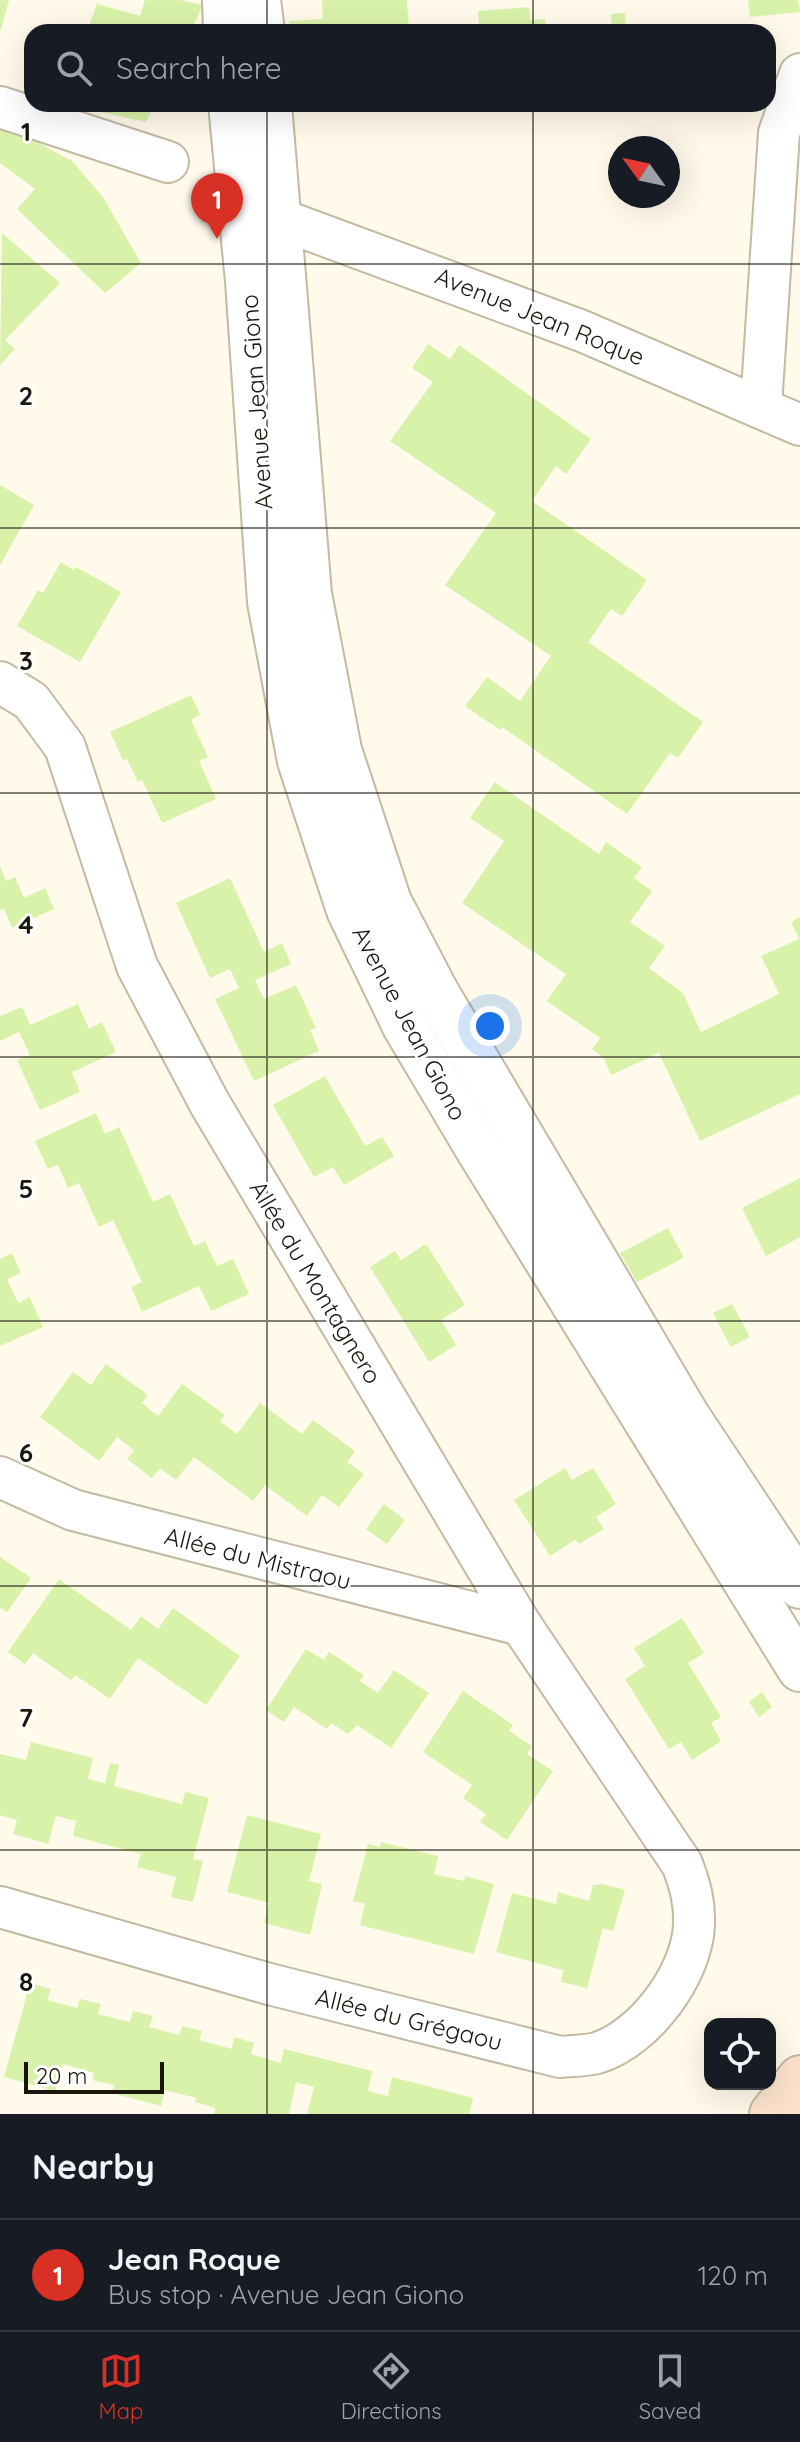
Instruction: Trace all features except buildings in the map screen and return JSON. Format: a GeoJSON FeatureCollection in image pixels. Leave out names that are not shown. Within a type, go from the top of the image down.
{"type":"FeatureCollection","features":[{"type":"Feature","properties":{"kind":"main road"},"geometry":{"type":"LineString","coordinates":[[772,2114],[800,2078]]}},
{"type":"Feature","properties":{"kind":"street"},"geometry":{"type":"LineString","coordinates":[[225,0],[226,24]]}},
{"type":"Feature","properties":{"kind":"street"},"geometry":{"type":"LineString","coordinates":[[258,0],[261,24]]}},
{"type":"Feature","properties":{"kind":"street"},"geometry":{"type":"LineString","coordinates":[[761,406],[779,133],[800,74]]}},
{"type":"Feature","properties":{"kind":"street"},"geometry":{"type":"LineString","coordinates":[[0,107],[168,162]]}},
{"type":"Feature","properties":{"kind":"street","name":"Avenue Jean Giono"},"geometry":{"type":"LineString","coordinates":[[232,112],[248,281],[270,602],[300,761],[349,910],[405,1026],[800,1669]]}},
{"type":"Feature","properties":{"kind":"street","name":"Avenue Jean Giono"},"geometry":{"type":"LineString","coordinates":[[270,112],[309,594],[339,750],[389,902],[436,992],[687,1416],[800,1586]]}},
{"type":"Feature","properties":{"kind":"street","name":"Avenue Jean Roque"},"geometry":{"type":"LineString","coordinates":[[277,218],[460,283],[761,406],[800,425]]}},
{"type":"Feature","properties":{"kind":"street","name":"Allée du Montagnero"},"geometry":{"type":"LineString","coordinates":[[0,682],[31,701],[65,747],[137,966],[210,1104],[521,1625],[682,1864]]}},
{"type":"Feature","properties":{"kind":"street","name":"Allée du Mistraou"},"geometry":{"type":"LineString","coordinates":[[0,1477],[73,1510],[521,1625]]}},
{"type":"Feature","properties":{"kind":"street","name":"Allée du Grégaou"},"geometry":{"type":"LineString","coordinates":[[0,1907],[269,1984],[560,2057],[598,2052],[631,2033],[655,2014],[675,1985],[694,1929],[693,1895],[682,1864]]}},
{"type":"Feature","properties":{"kind":"place","name":"Jean Roque"},"geometry":{"type":"Point","coordinates":[217,239]}}]}
